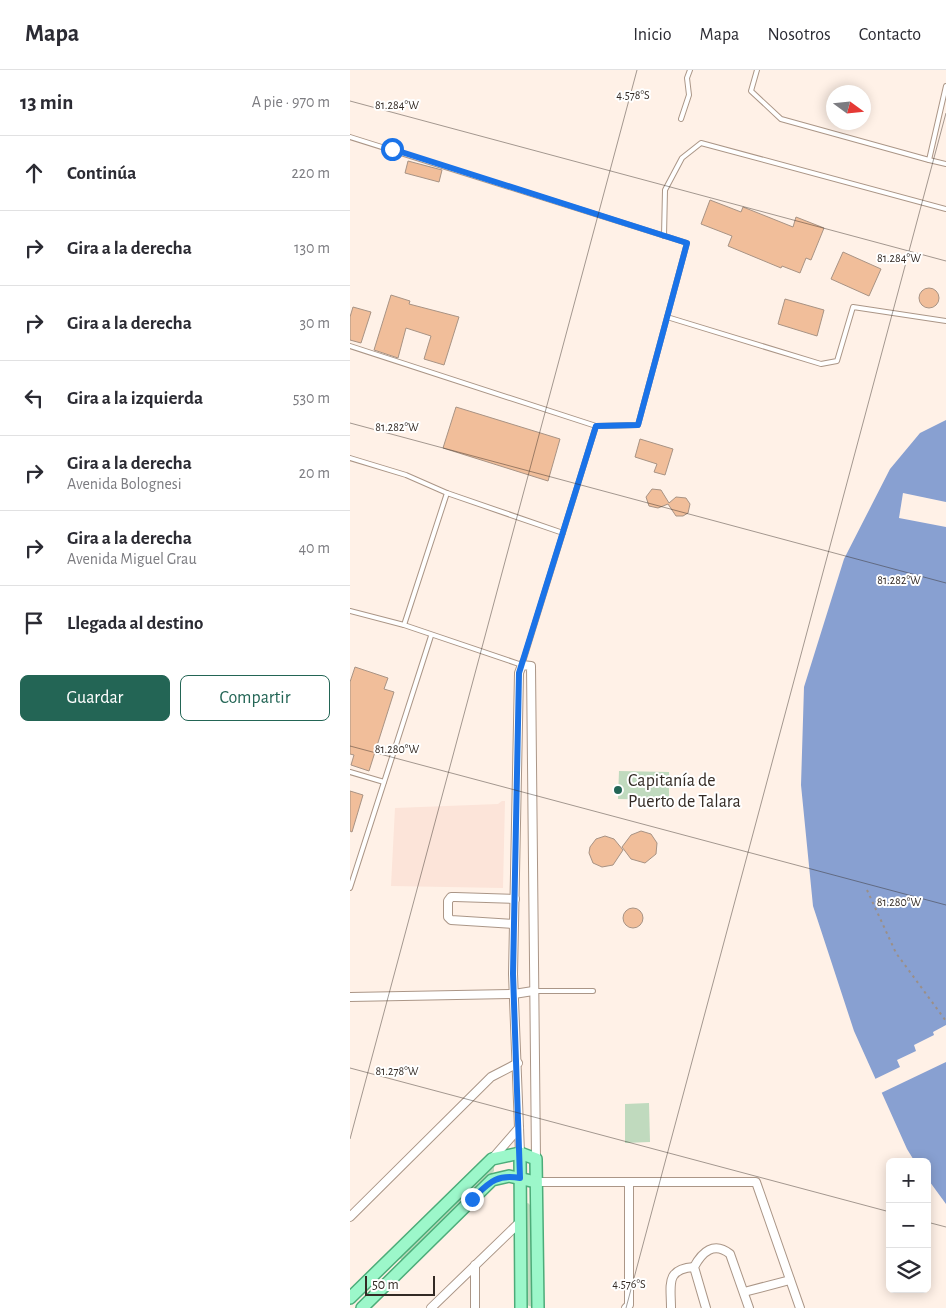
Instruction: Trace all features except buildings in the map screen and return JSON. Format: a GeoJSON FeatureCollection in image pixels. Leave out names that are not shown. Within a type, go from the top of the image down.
{"type":"FeatureCollection","features":[{"type":"Feature","properties":{"kind":"main road"},"geometry":{"type":"LineString","coordinates":[[520,1153],[521,1308]]}},
{"type":"Feature","properties":{"kind":"main road"},"geometry":{"type":"LineString","coordinates":[[350,1298],[492,1159],[520,1153],[536,1159],[538,1308]]}},
{"type":"Feature","properties":{"kind":"main road"},"geometry":{"type":"LineString","coordinates":[[362,1308],[492,1180],[500,1177],[520,1178],[536,1182]]}},
{"type":"Feature","properties":{"kind":"main road"},"geometry":{"type":"LineString","coordinates":[[388,1261],[398,1272]]}},
{"type":"Feature","properties":{"kind":"street"},"geometry":{"type":"LineString","coordinates":[[520,1153],[514,994],[514,924],[519,673],[522,665],[530,666],[536,1159]]}},
{"type":"Feature","properties":{"kind":"street"},"geometry":{"type":"LineString","coordinates":[[514,924],[451,920],[448,917],[448,901],[450,897],[515,899]]}},
{"type":"Feature","properties":{"kind":"street"},"geometry":{"type":"LineString","coordinates":[[350,997],[514,994],[533,991]]}},
{"type":"Feature","properties":{"kind":"street"},"geometry":{"type":"LineString","coordinates":[[350,1217],[491,1077],[518,1063]]}},
{"type":"Feature","properties":{"kind":"street"},"geometry":{"type":"LineString","coordinates":[[492,1159],[519,1128]]}},
{"type":"Feature","properties":{"kind":"street"},"geometry":{"type":"LineString","coordinates":[[536,1182],[756,1182],[800,1308]]}},
{"type":"Feature","properties":{"kind":"street"},"geometry":{"type":"LineString","coordinates":[[626,1308],[629,1304],[629,1183]]}},
{"type":"Feature","properties":{"kind":"street"},"geometry":{"type":"LineString","coordinates":[[431,1308],[521,1221]]}},
{"type":"Feature","properties":{"kind":"street"},"geometry":{"type":"LineString","coordinates":[[694,1267],[706,1250],[723,1249],[730,1254],[749,1308]]}},
{"type":"Feature","properties":{"kind":"street"},"geometry":{"type":"LineString","coordinates":[[475,1265],[475,1308]]}},
{"type":"Feature","properties":{"kind":"street"},"geometry":{"type":"LineString","coordinates":[[671,1308],[671,1281],[673,1274],[682,1268],[694,1267]]}},
{"type":"Feature","properties":{"kind":"street"},"geometry":{"type":"LineString","coordinates":[[694,1267],[706,1308]]}},
{"type":"Feature","properties":{"kind":"street"},"geometry":{"type":"LineString","coordinates":[[744,1292],[790,1280]]}},
{"type":"Feature","properties":{"kind":"lane"},"geometry":{"type":"LineString","coordinates":[[680,119],[689,95],[687,78],[690,70]]}},
{"type":"Feature","properties":{"kind":"lane"},"geometry":{"type":"LineString","coordinates":[[758,70],[751,91],[781,119],[946,164]]}},
{"type":"Feature","properties":{"kind":"lane"},"geometry":{"type":"LineString","coordinates":[[929,160],[946,86]]}},
{"type":"Feature","properties":{"kind":"lane"},"geometry":{"type":"LineString","coordinates":[[350,137],[687,243],[638,425],[596,426],[350,346]]}},
{"type":"Feature","properties":{"kind":"lane"},"geometry":{"type":"LineString","coordinates":[[664,236],[664,190],[682,158],[701,144],[946,209]]}},
{"type":"Feature","properties":{"kind":"lane"},"geometry":{"type":"LineString","coordinates":[[667,317],[821,364],[837,361],[853,307],[946,321]]}},
{"type":"Feature","properties":{"kind":"lane"},"geometry":{"type":"LineString","coordinates":[[350,612],[404,625],[431,636],[522,665],[596,426]]}},
{"type":"Feature","properties":{"kind":"lane"},"geometry":{"type":"LineString","coordinates":[[350,458],[406,475],[447,493],[563,533]]}},
{"type":"Feature","properties":{"kind":"lane"},"geometry":{"type":"LineString","coordinates":[[404,625],[447,493]]}},
{"type":"Feature","properties":{"kind":"lane"},"geometry":{"type":"LineString","coordinates":[[350,888],[431,636]]}},
{"type":"Feature","properties":{"kind":"lane"},"geometry":{"type":"LineString","coordinates":[[350,772],[384,782]]}},
{"type":"Feature","properties":{"kind":"lane"},"geometry":{"type":"LineString","coordinates":[[533,991],[593,991]]}},
{"type":"Feature","properties":{"kind":"path"},"geometry":{"type":"LineString","coordinates":[[867,890],[896,953],[946,1021]]}},
{"type":"Feature","properties":{"kind":"shaded area"},"geometry":{"type":"Polygon","coordinates":[[[505,801],[503,888],[391,886],[395,808],[498,804],[505,801]]]}},
{"type":"Feature","properties":{"kind":"green space"},"geometry":{"type":"Polygon","coordinates":[[[619,771],[669,772],[669,800],[618,799],[619,771]]]}},
{"type":"Feature","properties":{"kind":"green space"},"geometry":{"type":"Polygon","coordinates":[[[649,1103],[650,1142],[625,1143],[625,1104],[649,1103]]]}},
{"type":"Feature","properties":{"kind":"green space"},"geometry":{"type":"Polygon","coordinates":[[[494,1166],[494,1171],[402,1261],[399,1257],[489,1167],[494,1166]]]}},
{"type":"Feature","properties":{"kind":"green space"},"geometry":{"type":"Polygon","coordinates":[[[528,1203],[531,1206],[534,1301],[532,1307],[527,1305],[525,1204],[528,1203]]]}},
{"type":"Feature","properties":{"kind":"water"},"geometry":{"type":"Polygon","coordinates":[[[946,420],[946,1204],[931,1183],[931,1158],[913,1158],[907,1149],[854,1031],[813,906],[801,785],[804,687],[844,559],[890,469],[920,433],[946,420]]]}},
{"type":"Feature","properties":{"kind":"pier"},"geometry":{"type":"Polygon","coordinates":[[[903,493],[946,502],[946,527],[899,518],[903,493]]]}},
{"type":"Feature","properties":{"kind":"pier"},"geometry":{"type":"Polygon","coordinates":[[[946,1025],[946,1062],[879,1094],[873,1080],[900,1067],[897,1060],[916,1051],[914,1045],[934,1035],[933,1032],[946,1025]]]}},
{"type":"Feature","properties":{"kind":"place","name":"Capitanía de Puerto de Talara"},"geometry":{"type":"Point","coordinates":[618,790]}},
{"type":"Feature","properties":{"kind":"route"},"geometry":{"type":"LineString","coordinates":[[392,149],[687,243],[638,425],[596,426],[519,673],[513,974],[518,1063],[520,1178],[509,1176],[492,1180],[472,1199]]}}]}
